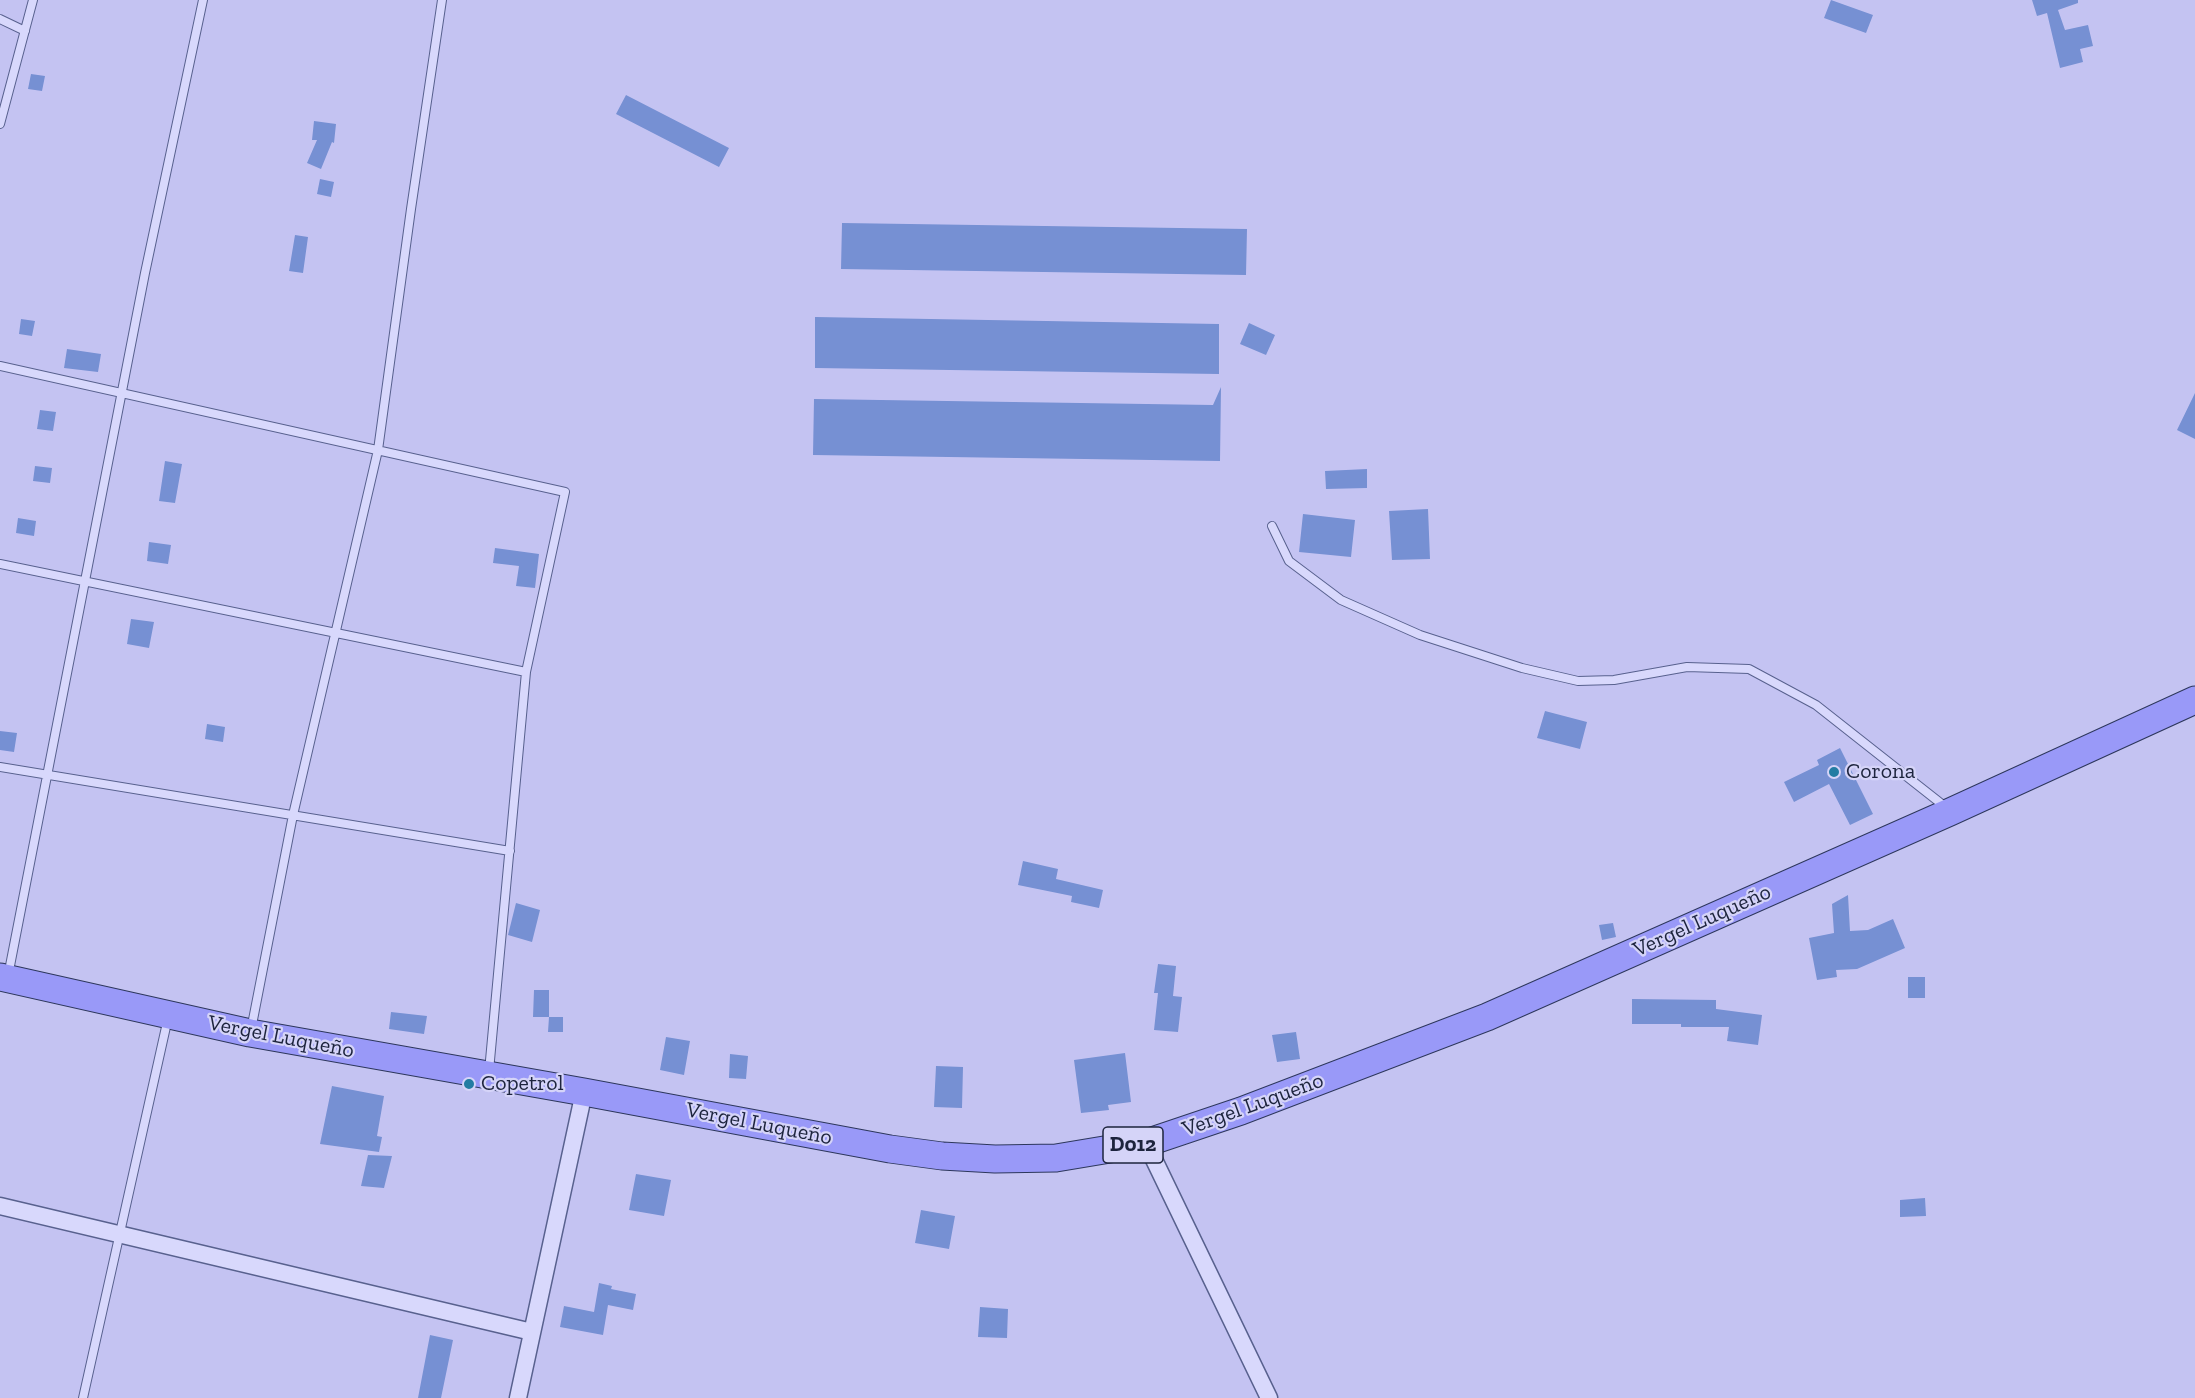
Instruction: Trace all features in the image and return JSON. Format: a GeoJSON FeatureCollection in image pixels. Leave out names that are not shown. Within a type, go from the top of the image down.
{"type":"FeatureCollection","features":[{"type":"Feature","properties":{"kind":"main road","name":"Vergel Luqueño"},"geometry":{"type":"LineString","coordinates":[[4,978],[250,1033],[890,1149],[942,1156],[995,1159],[1056,1158],[1146,1143],[1241,1111],[1487,1017],[1950,812],[2195,700]]}},
{"type":"Feature","properties":{"kind":"street"},"geometry":{"type":"LineString","coordinates":[[518,1398],[585,1092]]}},
{"type":"Feature","properties":{"kind":"street"},"geometry":{"type":"LineString","coordinates":[[1146,1143],[1269,1398]]}},
{"type":"Feature","properties":{"kind":"street"},"geometry":{"type":"LineString","coordinates":[[0,1206],[532,1332]]}},
{"type":"Feature","properties":{"kind":"lane"},"geometry":{"type":"LineString","coordinates":[[0,124],[33,0]]}},
{"type":"Feature","properties":{"kind":"lane"},"geometry":{"type":"LineString","coordinates":[[4,978],[203,0]]}},
{"type":"Feature","properties":{"kind":"lane"},"geometry":{"type":"LineString","coordinates":[[250,1033],[293,815],[378,450],[442,0]]}},
{"type":"Feature","properties":{"kind":"lane"},"geometry":{"type":"LineString","coordinates":[[0,19],[25,31]]}},
{"type":"Feature","properties":{"kind":"lane"},"geometry":{"type":"LineString","coordinates":[[0,366],[565,492],[526,672],[489,1075]]}},
{"type":"Feature","properties":{"kind":"lane"},"geometry":{"type":"LineString","coordinates":[[1272,526],[1290,561],[1341,600],[1420,635],[1522,668],[1578,681],[1614,680],[1687,667],[1749,669],[1816,705],[1950,812]]}},
{"type":"Feature","properties":{"kind":"lane"},"geometry":{"type":"LineString","coordinates":[[0,564],[526,672]]}},
{"type":"Feature","properties":{"kind":"lane"},"geometry":{"type":"LineString","coordinates":[[0,767],[510,851]]}},
{"type":"Feature","properties":{"kind":"lane"},"geometry":{"type":"LineString","coordinates":[[83,1398],[168,1015]]}},
{"type":"Feature","properties":{"kind":"building"},"geometry":{"type":"Polygon","coordinates":[[[1831,0],[1873,15],[1866,33],[1824,18],[1831,0]]]}},
{"type":"Feature","properties":{"kind":"building"},"geometry":{"type":"Polygon","coordinates":[[[2032,0],[2078,0],[2078,3],[2058,10],[2065,30],[2088,25],[2093,46],[2080,49],[2083,62],[2060,68],[2047,13],[2037,16],[2032,0]]]}},
{"type":"Feature","properties":{"kind":"building"},"geometry":{"type":"Polygon","coordinates":[[[31,74],[45,76],[42,91],[28,89],[31,74]]]}},
{"type":"Feature","properties":{"kind":"building"},"geometry":{"type":"Polygon","coordinates":[[[626,95],[729,148],[719,167],[616,114],[626,95]]]}},
{"type":"Feature","properties":{"kind":"building"},"geometry":{"type":"Polygon","coordinates":[[[314,121],[336,124],[334,143],[332,142],[321,169],[307,163],[317,140],[312,140],[314,121]]]}},
{"type":"Feature","properties":{"kind":"building"},"geometry":{"type":"Polygon","coordinates":[[[320,179],[334,182],[331,197],[317,194],[320,179]]]}},
{"type":"Feature","properties":{"kind":"building"},"geometry":{"type":"Polygon","coordinates":[[[842,223],[1247,229],[1246,275],[841,269],[842,223]]]}},
{"type":"Feature","properties":{"kind":"building"},"geometry":{"type":"Polygon","coordinates":[[[295,235],[308,237],[303,273],[289,271],[295,235]]]}},
{"type":"Feature","properties":{"kind":"building"},"geometry":{"type":"Polygon","coordinates":[[[815,317],[1219,324],[1219,374],[815,368],[815,317]]]}},
{"type":"Feature","properties":{"kind":"building"},"geometry":{"type":"Polygon","coordinates":[[[21,319],[35,321],[32,336],[19,334],[21,319]]]}},
{"type":"Feature","properties":{"kind":"building"},"geometry":{"type":"Polygon","coordinates":[[[1249,323],[1275,335],[1266,355],[1240,344],[1249,323]]]}},
{"type":"Feature","properties":{"kind":"building"},"geometry":{"type":"Polygon","coordinates":[[[67,349],[101,354],[98,372],[64,368],[67,349]]]}},
{"type":"Feature","properties":{"kind":"building"},"geometry":{"type":"Polygon","coordinates":[[[1221,387],[1220,461],[813,455],[814,399],[1213,405],[1221,387]]]}},
{"type":"Feature","properties":{"kind":"building"},"geometry":{"type":"Polygon","coordinates":[[[2195,393],[2195,439],[2177,430],[2195,393]]]}},
{"type":"Feature","properties":{"kind":"building"},"geometry":{"type":"Polygon","coordinates":[[[40,410],[56,412],[53,431],[37,429],[40,410]]]}},
{"type":"Feature","properties":{"kind":"building"},"geometry":{"type":"Polygon","coordinates":[[[165,461],[182,464],[175,503],[159,501],[165,461]]]}},
{"type":"Feature","properties":{"kind":"building"},"geometry":{"type":"Polygon","coordinates":[[[35,466],[52,468],[50,483],[33,481],[35,466]]]}},
{"type":"Feature","properties":{"kind":"building"},"geometry":{"type":"Polygon","coordinates":[[[1367,469],[1367,488],[1326,489],[1325,471],[1367,469]]]}},
{"type":"Feature","properties":{"kind":"building"},"geometry":{"type":"Polygon","coordinates":[[[1428,509],[1430,559],[1392,560],[1389,511],[1428,509]]]}},
{"type":"Feature","properties":{"kind":"building"},"geometry":{"type":"Polygon","coordinates":[[[1303,514],[1355,520],[1351,557],[1299,552],[1303,514]]]}},
{"type":"Feature","properties":{"kind":"building"},"geometry":{"type":"Polygon","coordinates":[[[18,518],[36,521],[34,536],[16,533],[18,518]]]}},
{"type":"Feature","properties":{"kind":"building"},"geometry":{"type":"Polygon","coordinates":[[[149,542],[171,545],[168,564],[147,561],[149,542]]]}},
{"type":"Feature","properties":{"kind":"building"},"geometry":{"type":"Polygon","coordinates":[[[495,548],[539,554],[535,588],[516,586],[519,566],[493,563],[495,548]]]}},
{"type":"Feature","properties":{"kind":"building"},"geometry":{"type":"Polygon","coordinates":[[[131,619],[154,622],[149,648],[127,644],[131,619]]]}},
{"type":"Feature","properties":{"kind":"building"},"geometry":{"type":"Polygon","coordinates":[[[1545,711],[1587,722],[1580,749],[1537,738],[1545,711]]]}},
{"type":"Feature","properties":{"kind":"building"},"geometry":{"type":"Polygon","coordinates":[[[207,724],[225,727],[223,742],[205,739],[207,724]]]}},
{"type":"Feature","properties":{"kind":"building"},"geometry":{"type":"Polygon","coordinates":[[[0,731],[17,733],[14,752],[0,750],[0,731]]]}},
{"type":"Feature","properties":{"kind":"building"},"geometry":{"type":"Polygon","coordinates":[[[1840,748],[1873,814],[1850,825],[1829,784],[1794,802],[1784,782],[1819,765],[1817,760],[1840,748]]]}},
{"type":"Feature","properties":{"kind":"building"},"geometry":{"type":"Polygon","coordinates":[[[1023,861],[1058,869],[1056,879],[1103,890],[1099,908],[1071,902],[1072,896],[1018,885],[1023,861]]]}},
{"type":"Feature","properties":{"kind":"building"},"geometry":{"type":"Polygon","coordinates":[[[1848,895],[1850,931],[1868,930],[1893,919],[1905,948],[1857,969],[1836,970],[1837,977],[1817,980],[1809,938],[1834,933],[1832,904],[1848,895]]]}},
{"type":"Feature","properties":{"kind":"building"},"geometry":{"type":"Polygon","coordinates":[[[516,903],[540,910],[532,942],[508,935],[516,903]]]}},
{"type":"Feature","properties":{"kind":"building"},"geometry":{"type":"Polygon","coordinates":[[[1613,923],[1616,937],[1602,940],[1599,925],[1613,923]]]}},
{"type":"Feature","properties":{"kind":"building"},"geometry":{"type":"Polygon","coordinates":[[[1158,964],[1176,966],[1173,996],[1182,997],[1178,1032],[1154,1030],[1158,993],[1154,993],[1158,964]]]}},
{"type":"Feature","properties":{"kind":"building"},"geometry":{"type":"Polygon","coordinates":[[[1908,977],[1925,977],[1925,998],[1908,998],[1908,977]]]}},
{"type":"Feature","properties":{"kind":"building"},"geometry":{"type":"Polygon","coordinates":[[[534,990],[549,990],[549,1017],[533,1017],[534,990]]]}},
{"type":"Feature","properties":{"kind":"building"},"geometry":{"type":"Polygon","coordinates":[[[1632,999],[1716,1000],[1716,1009],[1762,1015],[1758,1045],[1727,1041],[1729,1027],[1632,1024],[1632,999]]]}},
{"type":"Feature","properties":{"kind":"building"},"geometry":{"type":"Polygon","coordinates":[[[391,1012],[427,1016],[424,1034],[389,1029],[391,1012]]]}},
{"type":"Feature","properties":{"kind":"building"},"geometry":{"type":"Polygon","coordinates":[[[549,1017],[563,1017],[563,1032],[548,1032],[549,1017]]]}},
{"type":"Feature","properties":{"kind":"building"},"geometry":{"type":"Polygon","coordinates":[[[1296,1032],[1300,1059],[1277,1062],[1272,1035],[1296,1032]]]}},
{"type":"Feature","properties":{"kind":"building"},"geometry":{"type":"Polygon","coordinates":[[[666,1037],[690,1041],[684,1075],[660,1070],[666,1037]]]}},
{"type":"Feature","properties":{"kind":"building"},"geometry":{"type":"Polygon","coordinates":[[[1125,1053],[1131,1102],[1108,1105],[1109,1110],[1081,1113],[1074,1060],[1125,1053]]]}},
{"type":"Feature","properties":{"kind":"building"},"geometry":{"type":"Polygon","coordinates":[[[730,1054],[748,1056],[746,1079],[729,1078],[730,1054]]]}},
{"type":"Feature","properties":{"kind":"building"},"geometry":{"type":"Polygon","coordinates":[[[936,1066],[963,1067],[962,1108],[934,1107],[936,1066]]]}},
{"type":"Feature","properties":{"kind":"building"},"geometry":{"type":"Polygon","coordinates":[[[332,1086],[384,1096],[377,1136],[382,1137],[379,1152],[320,1144],[332,1086]]]}},
{"type":"Feature","properties":{"kind":"building"},"geometry":{"type":"Polygon","coordinates":[[[368,1155],[392,1156],[384,1188],[361,1186],[368,1155]]]}},
{"type":"Feature","properties":{"kind":"building"},"geometry":{"type":"Polygon","coordinates":[[[636,1174],[671,1180],[664,1216],[629,1210],[636,1174]]]}},
{"type":"Feature","properties":{"kind":"building"},"geometry":{"type":"Polygon","coordinates":[[[1925,1198],[1926,1216],[1900,1217],[1900,1200],[1925,1198]]]}},
{"type":"Feature","properties":{"kind":"building"},"geometry":{"type":"Polygon","coordinates":[[[921,1210],[955,1216],[949,1249],[915,1243],[921,1210]]]}},
{"type":"Feature","properties":{"kind":"building"},"geometry":{"type":"Polygon","coordinates":[[[599,1283],[612,1286],[611,1289],[636,1294],[633,1310],[608,1305],[603,1335],[560,1327],[564,1306],[594,1312],[599,1283]]]}},
{"type":"Feature","properties":{"kind":"building"},"geometry":{"type":"Polygon","coordinates":[[[980,1307],[1008,1309],[1007,1338],[978,1337],[980,1307]]]}},
{"type":"Feature","properties":{"kind":"building"},"geometry":{"type":"Polygon","coordinates":[[[430,1335],[453,1340],[441,1398],[418,1398],[430,1335]]]}},
{"type":"Feature","properties":{"kind":"place","name":"Corona"},"geometry":{"type":"Point","coordinates":[1834,772]}},
{"type":"Feature","properties":{"kind":"place","name":"Copetrol"},"geometry":{"type":"Point","coordinates":[469,1084]}}]}
